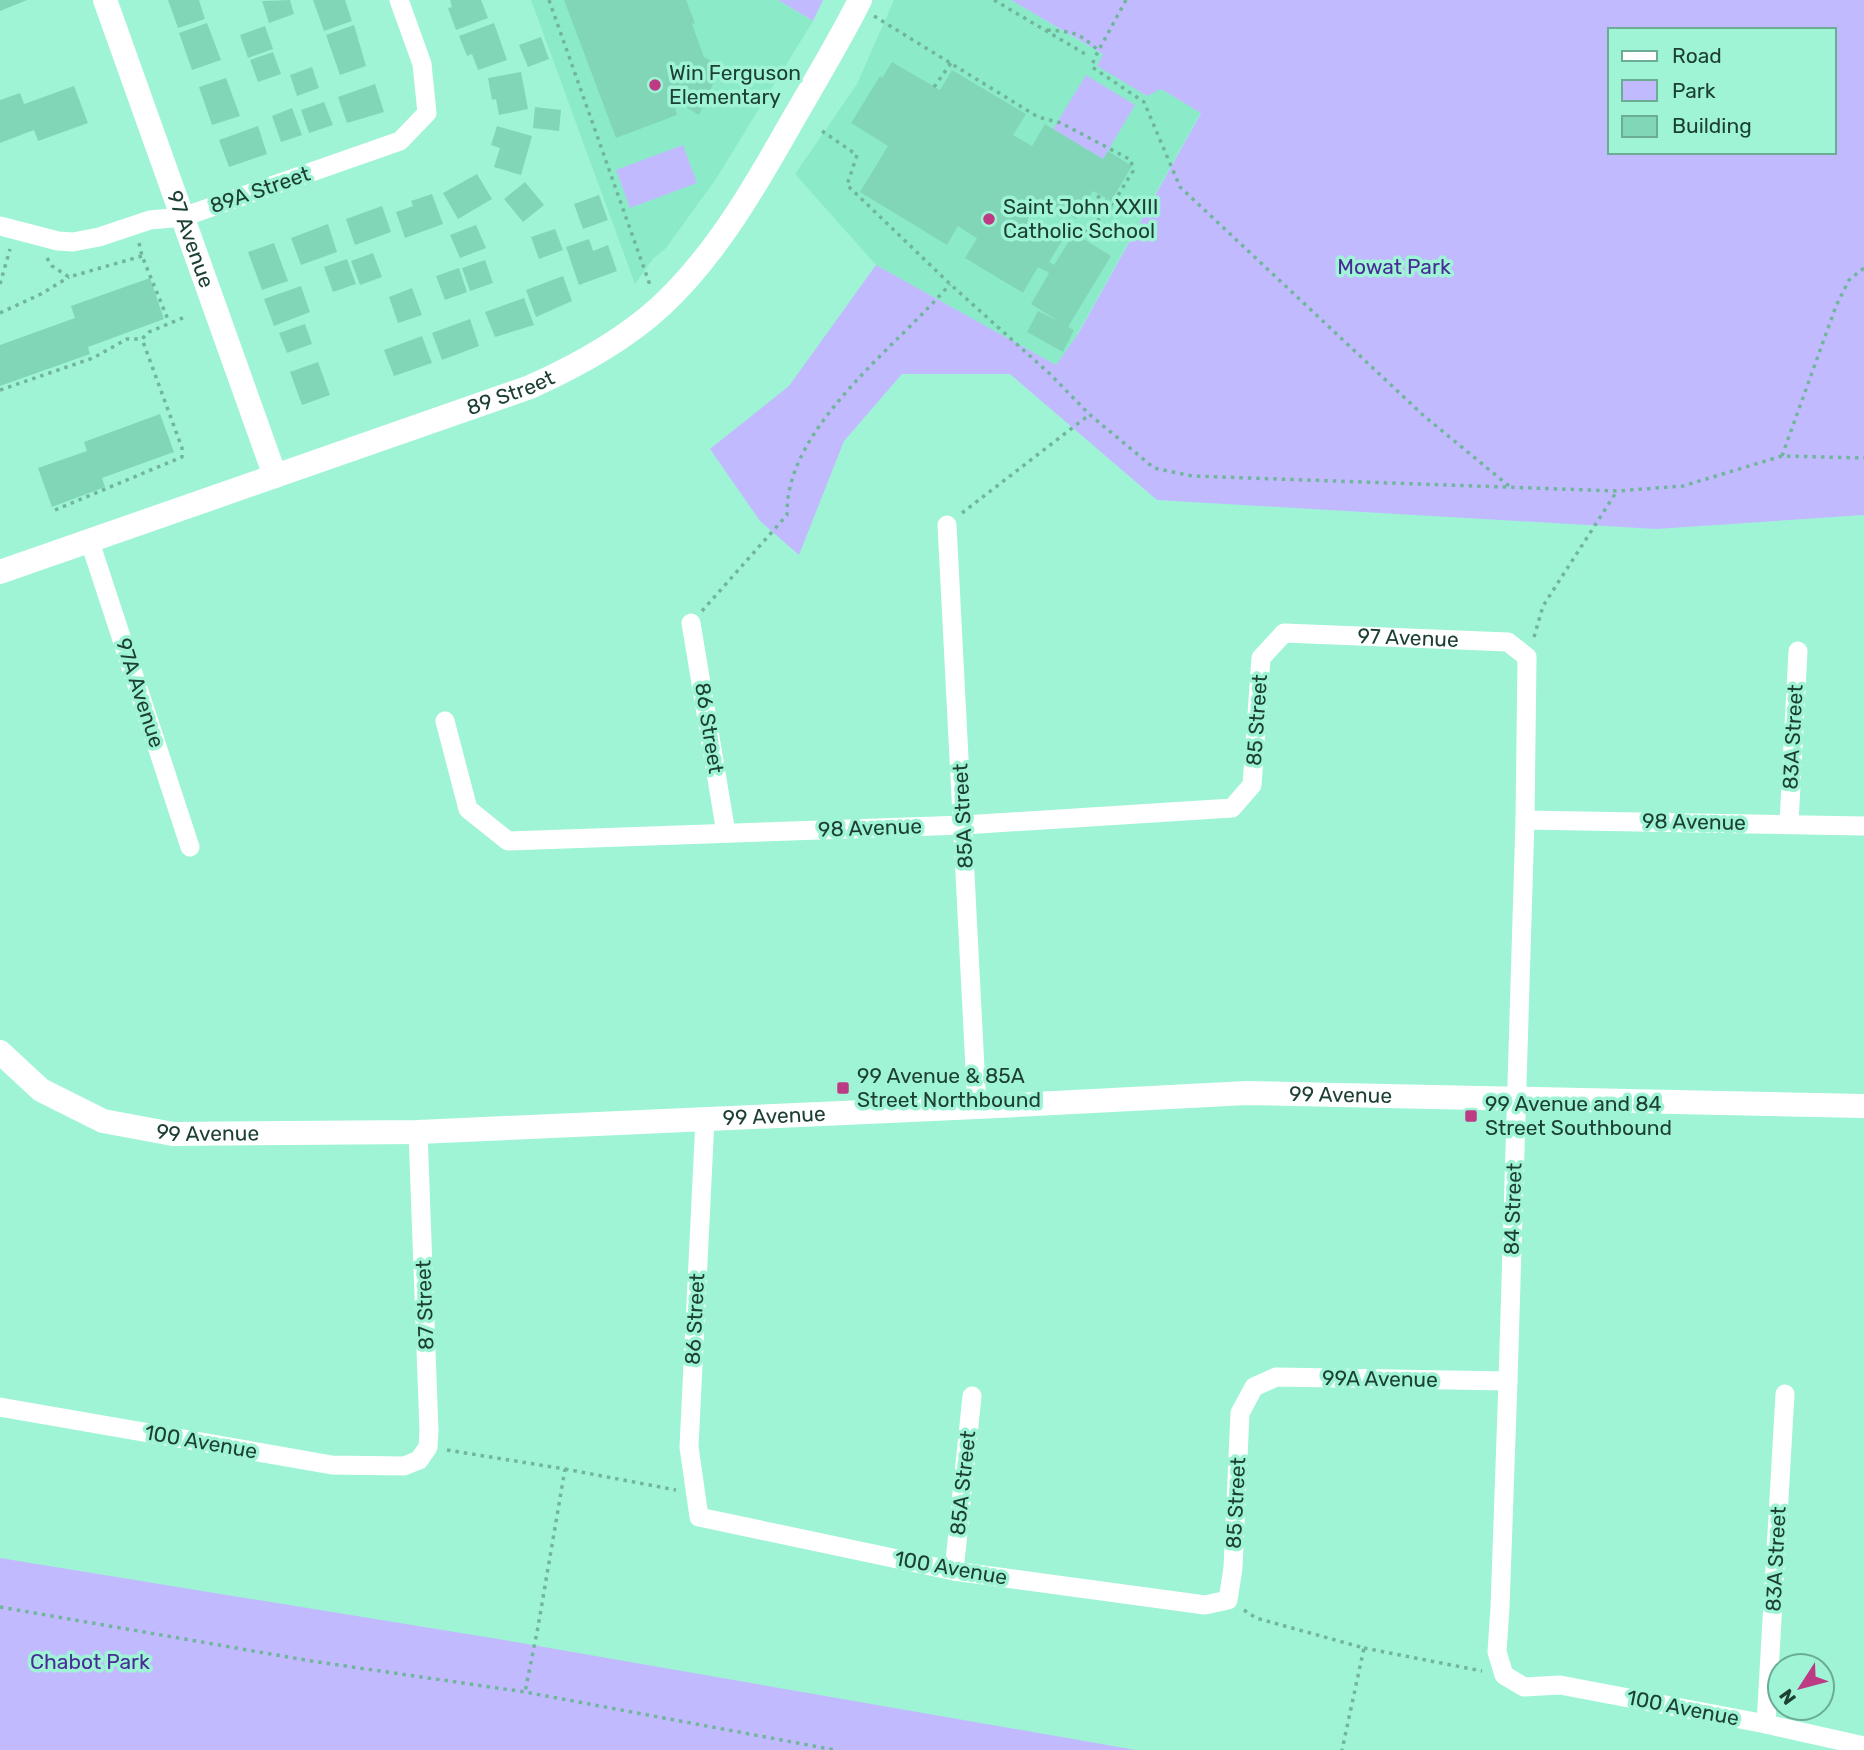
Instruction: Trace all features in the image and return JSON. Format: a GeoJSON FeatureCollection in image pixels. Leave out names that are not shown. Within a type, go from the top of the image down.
{"type":"FeatureCollection","features":[{"type":"Feature","properties":{"kind":"street","name":"97 Avenue"},"geometry":{"type":"LineString","coordinates":[[105,0],[275,476]]}},
{"type":"Feature","properties":{"kind":"street","name":"89A Street"},"geometry":{"type":"LineString","coordinates":[[0,226],[58,241],[73,242],[99,237],[150,220],[183,217],[400,141],[427,113],[422,64],[399,0]]}},
{"type":"Feature","properties":{"kind":"street","name":"89 Street"},"geometry":{"type":"LineString","coordinates":[[0,572],[530,387],[575,366],[620,339],[659,307],[688,278],[745,200],[781,142],[858,3]]}},
{"type":"Feature","properties":{"kind":"street","name":"85A Street"},"geometry":{"type":"LineString","coordinates":[[947,525],[977,1107]]}},
{"type":"Feature","properties":{"kind":"street","name":"97A Avenue"},"geometry":{"type":"LineString","coordinates":[[89,539],[190,848]]}},
{"type":"Feature","properties":{"kind":"street","name":"86 Street"},"geometry":{"type":"LineString","coordinates":[[691,623],[726,833]]}},
{"type":"Feature","properties":{"kind":"street","name":"97 Avenue"},"geometry":{"type":"LineString","coordinates":[[1284,633],[1508,642],[1527,657]]}},
{"type":"Feature","properties":{"kind":"street","name":"85 Street"},"geometry":{"type":"LineString","coordinates":[[1232,808],[1252,785],[1261,658],[1284,633]]}},
{"type":"Feature","properties":{"kind":"street","name":"83A Street"},"geometry":{"type":"LineString","coordinates":[[1788,823],[1798,651]]}},
{"type":"Feature","properties":{"kind":"street","name":"84 Street"},"geometry":{"type":"LineString","coordinates":[[1504,1675],[1497,1652],[1525,820],[1527,657]]}},
{"type":"Feature","properties":{"kind":"street","name":"98 Avenue"},"geometry":{"type":"LineString","coordinates":[[445,721],[468,808],[508,841],[964,825],[1232,808]]}},
{"type":"Feature","properties":{"kind":"street","name":"98 Avenue"},"geometry":{"type":"LineString","coordinates":[[1525,820],[1864,826]]}},
{"type":"Feature","properties":{"kind":"street","name":"99 Avenue"},"geometry":{"type":"LineString","coordinates":[[0,1052],[41,1090],[103,1121],[173,1134],[418,1132],[1247,1093],[1864,1106]]}},
{"type":"Feature","properties":{"kind":"street","name":"86 Street"},"geometry":{"type":"LineString","coordinates":[[699,1517],[689,1447],[705,1119]]}},
{"type":"Feature","properties":{"kind":"street","name":"87 Street"},"geometry":{"type":"LineString","coordinates":[[418,1132],[428,1447]]}},
{"type":"Feature","properties":{"kind":"street","name":"99A Avenue"},"geometry":{"type":"LineString","coordinates":[[1254,1387],[1276,1377],[1508,1381]]}},
{"type":"Feature","properties":{"kind":"street","name":"85 Street"},"geometry":{"type":"LineString","coordinates":[[1228,1600],[1233,1568],[1240,1413],[1254,1387]]}},
{"type":"Feature","properties":{"kind":"street","name":"83A Street"},"geometry":{"type":"LineString","coordinates":[[1766,1724],[1786,1394]]}},
{"type":"Feature","properties":{"kind":"street","name":"85A Street"},"geometry":{"type":"LineString","coordinates":[[954,1571],[972,1396]]}},
{"type":"Feature","properties":{"kind":"street","name":"100 Avenue"},"geometry":{"type":"LineString","coordinates":[[0,1407],[332,1465],[404,1465],[419,1460],[428,1447]]}},
{"type":"Feature","properties":{"kind":"street","name":"100 Avenue"},"geometry":{"type":"LineString","coordinates":[[699,1517],[954,1571],[1205,1605],[1228,1600]]}},
{"type":"Feature","properties":{"kind":"street","name":"100 Avenue"},"geometry":{"type":"LineString","coordinates":[[1504,1675],[1524,1687],[1560,1685],[1766,1724],[1864,1746]]}},
{"type":"Feature","properties":{"kind":"path"},"geometry":{"type":"LineString","coordinates":[[549,0],[659,307]]}},
{"type":"Feature","properties":{"kind":"path"},"geometry":{"type":"LineString","coordinates":[[994,0],[1087,55]]}},
{"type":"Feature","properties":{"kind":"path"},"geometry":{"type":"LineString","coordinates":[[1126,0],[1098,50],[1092,67],[1144,102],[1180,187],[1424,416],[1511,487]]}},
{"type":"Feature","properties":{"kind":"path"},"geometry":{"type":"LineString","coordinates":[[858,3],[1038,117],[1061,123],[1131,160],[1133,171],[1107,213],[1080,235]]}},
{"type":"Feature","properties":{"kind":"path"},"geometry":{"type":"LineString","coordinates":[[1041,28],[1074,32],[1089,40],[1098,50]]}},
{"type":"Feature","properties":{"kind":"path"},"geometry":{"type":"LineString","coordinates":[[934,87],[951,63]]}},
{"type":"Feature","properties":{"kind":"path"},"geometry":{"type":"LineString","coordinates":[[822,131],[857,155],[847,185],[950,284],[1050,374],[1089,414],[1154,468],[1192,476],[1617,491],[1683,486],[1782,456],[1864,458]]}},
{"type":"Feature","properties":{"kind":"path"},"geometry":{"type":"LineString","coordinates":[[1097,196],[1112,205]]}},
{"type":"Feature","properties":{"kind":"path"},"geometry":{"type":"LineString","coordinates":[[139,241],[142,257],[169,322]]}},
{"type":"Feature","properties":{"kind":"path"},"geometry":{"type":"LineString","coordinates":[[0,284],[12,244]]}},
{"type":"Feature","properties":{"kind":"path"},"geometry":{"type":"LineString","coordinates":[[47,253],[50,263],[69,277]]}},
{"type":"Feature","properties":{"kind":"path"},"geometry":{"type":"LineString","coordinates":[[0,313],[41,294],[69,277],[142,257]]}},
{"type":"Feature","properties":{"kind":"path"},"geometry":{"type":"LineString","coordinates":[[1782,456],[1836,306],[1849,280],[1864,268]]}},
{"type":"Feature","properties":{"kind":"path"},"geometry":{"type":"LineString","coordinates":[[691,623],[787,515],[786,496],[792,477],[821,423],[950,284]]}},
{"type":"Feature","properties":{"kind":"path"},"geometry":{"type":"LineString","coordinates":[[0,390],[93,358],[127,339],[142,339],[149,332],[185,317]]}},
{"type":"Feature","properties":{"kind":"path"},"geometry":{"type":"LineString","coordinates":[[55,510],[182,457],[182,448],[142,339]]}},
{"type":"Feature","properties":{"kind":"path"},"geometry":{"type":"LineString","coordinates":[[947,525],[1089,414]]}},
{"type":"Feature","properties":{"kind":"path"},"geometry":{"type":"LineString","coordinates":[[1527,657],[1544,606],[1617,491]]}},
{"type":"Feature","properties":{"kind":"path"},"geometry":{"type":"LineString","coordinates":[[428,1447],[696,1494]]}},
{"type":"Feature","properties":{"kind":"path"},"geometry":{"type":"LineString","coordinates":[[525,1692],[565,1469]]}},
{"type":"Feature","properties":{"kind":"path"},"geometry":{"type":"LineString","coordinates":[[1228,1600],[1256,1618],[1364,1648],[1504,1675]]}},
{"type":"Feature","properties":{"kind":"path"},"geometry":{"type":"LineString","coordinates":[[0,1607],[311,1661],[525,1692],[835,1750]]}},
{"type":"Feature","properties":{"kind":"path"},"geometry":{"type":"LineString","coordinates":[[1342,1750],[1364,1648]]}},
{"type":"Feature","properties":{"kind":"shaded area"},"geometry":{"type":"Polygon","coordinates":[[[531,0],[778,0],[813,21],[716,179],[666,248],[653,259],[635,284],[531,0]]]}},
{"type":"Feature","properties":{"kind":"shaded area","name":"Saint John XXIII Catholic School"},"geometry":{"type":"Polygon","coordinates":[[[894,0],[1011,0],[1201,112],[1059,367],[876,265],[795,174],[857,84],[894,0]]]}},
{"type":"Feature","properties":{"kind":"green space"},"geometry":{"type":"Polygon","coordinates":[[[778,0],[823,0],[813,21],[778,0]]]}},
{"type":"Feature","properties":{"kind":"green space","name":"Mowat Park"},"geometry":{"type":"Polygon","coordinates":[[[1011,0],[1864,0],[1864,515],[1656,529],[1157,500],[1010,374],[902,374],[844,441],[799,555],[760,521],[710,449],[789,386],[876,265],[1056,365],[1078,334],[1201,113],[1161,89],[1147,96],[1097,66],[1103,54],[1011,0]]]}},
{"type":"Feature","properties":{"kind":"green space"},"geometry":{"type":"Polygon","coordinates":[[[1086,75],[1135,105],[1103,159],[1053,129],[1086,75]]]}},
{"type":"Feature","properties":{"kind":"green space"},"geometry":{"type":"Polygon","coordinates":[[[683,145],[697,183],[630,208],[616,170],[683,145]]]}},
{"type":"Feature","properties":{"kind":"green space","name":"Chabot Park"},"geometry":{"type":"Polygon","coordinates":[[[0,1558],[504,1640],[1136,1750],[0,1750],[0,1558]]]}},
{"type":"Feature","properties":{"kind":"building"},"geometry":{"type":"Polygon","coordinates":[[[0,0],[27,0],[0,11],[0,0]]]}},
{"type":"Feature","properties":{"kind":"building"},"geometry":{"type":"Polygon","coordinates":[[[168,0],[199,0],[205,19],[178,28],[168,0]]]}},
{"type":"Feature","properties":{"kind":"building"},"geometry":{"type":"Polygon","coordinates":[[[290,0],[294,14],[269,23],[262,1],[290,0]]]}},
{"type":"Feature","properties":{"kind":"building"},"geometry":{"type":"Polygon","coordinates":[[[313,0],[345,0],[352,21],[324,31],[313,0]]]}},
{"type":"Feature","properties":{"kind":"building"},"geometry":{"type":"Polygon","coordinates":[[[450,0],[481,0],[488,18],[456,30],[448,8],[452,7],[450,0]]]}},
{"type":"Feature","properties":{"kind":"building","name":"Win Ferguson Elementary"},"geometry":{"type":"Polygon","coordinates":[[[564,0],[686,0],[704,57],[721,66],[699,115],[687,108],[686,104],[675,108],[677,115],[616,138],[564,0]]]}},
{"type":"Feature","properties":{"kind":"building"},"geometry":{"type":"Polygon","coordinates":[[[207,23],[221,60],[192,70],[179,33],[207,23]]]}},
{"type":"Feature","properties":{"kind":"building"},"geometry":{"type":"Polygon","coordinates":[[[494,23],[507,60],[478,70],[472,54],[467,56],[459,36],[494,23]]]}},
{"type":"Feature","properties":{"kind":"building"},"geometry":{"type":"Polygon","coordinates":[[[354,25],[366,66],[340,75],[326,35],[354,25]]]}},
{"type":"Feature","properties":{"kind":"building"},"geometry":{"type":"Polygon","coordinates":[[[265,26],[273,49],[248,58],[240,35],[265,26]]]}},
{"type":"Feature","properties":{"kind":"building"},"geometry":{"type":"Polygon","coordinates":[[[541,37],[549,59],[528,67],[519,45],[541,37]]]}},
{"type":"Feature","properties":{"kind":"building"},"geometry":{"type":"Polygon","coordinates":[[[273,52],[281,74],[258,82],[250,60],[273,52]]]}},
{"type":"Feature","properties":{"kind":"building","name":"Saint John XXIII Catholic School"},"geometry":{"type":"Polygon","coordinates":[[[892,62],[940,90],[952,70],[1026,114],[1013,135],[1032,146],[1045,124],[1103,159],[1108,151],[1132,166],[1111,201],[1093,191],[1076,219],[1040,198],[1027,220],[1062,241],[1049,262],[1054,265],[1074,233],[1111,256],[1068,327],[1074,330],[1063,352],[1027,332],[1038,311],[1058,321],[1031,304],[1049,273],[1038,267],[1023,293],[965,258],[977,238],[958,226],[947,245],[860,192],[888,146],[851,123],[880,76],[882,78],[892,62]]]}},
{"type":"Feature","properties":{"kind":"building"},"geometry":{"type":"Polygon","coordinates":[[[312,67],[319,88],[297,96],[290,75],[312,67]]]}},
{"type":"Feature","properties":{"kind":"building"},"geometry":{"type":"Polygon","coordinates":[[[521,72],[528,109],[499,115],[496,99],[492,100],[488,78],[521,72]]]}},
{"type":"Feature","properties":{"kind":"building"},"geometry":{"type":"Polygon","coordinates":[[[226,78],[240,116],[212,125],[199,87],[226,78]]]}},
{"type":"Feature","properties":{"kind":"building"},"geometry":{"type":"Polygon","coordinates":[[[375,84],[384,112],[347,123],[338,97],[375,84]]]}},
{"type":"Feature","properties":{"kind":"building"},"geometry":{"type":"Polygon","coordinates":[[[74,86],[88,123],[38,141],[34,130],[0,143],[0,100],[20,93],[24,104],[74,86]]]}},
{"type":"Feature","properties":{"kind":"building"},"geometry":{"type":"Polygon","coordinates":[[[324,102],[333,125],[309,133],[301,110],[324,102]]]}},
{"type":"Feature","properties":{"kind":"building"},"geometry":{"type":"Polygon","coordinates":[[[535,107],[561,110],[559,131],[533,128],[535,107]]]}},
{"type":"Feature","properties":{"kind":"building"},"geometry":{"type":"Polygon","coordinates":[[[292,108],[302,135],[281,142],[272,116],[292,108]]]}},
{"type":"Feature","properties":{"kind":"building"},"geometry":{"type":"Polygon","coordinates":[[[258,126],[267,154],[229,167],[219,140],[258,126]]]}},
{"type":"Feature","properties":{"kind":"building"},"geometry":{"type":"Polygon","coordinates":[[[497,126],[532,136],[521,175],[494,167],[500,148],[491,145],[497,126]]]}},
{"type":"Feature","properties":{"kind":"building"},"geometry":{"type":"Polygon","coordinates":[[[477,174],[492,199],[458,219],[443,193],[477,174]]]}},
{"type":"Feature","properties":{"kind":"building"},"geometry":{"type":"Polygon","coordinates":[[[525,182],[544,205],[523,222],[504,199],[525,182]]]}},
{"type":"Feature","properties":{"kind":"building"},"geometry":{"type":"Polygon","coordinates":[[[432,194],[443,224],[405,238],[396,212],[413,206],[411,201],[432,194]]]}},
{"type":"Feature","properties":{"kind":"building"},"geometry":{"type":"Polygon","coordinates":[[[599,195],[608,220],[583,229],[574,204],[599,195]]]}},
{"type":"Feature","properties":{"kind":"building"},"geometry":{"type":"Polygon","coordinates":[[[382,206],[391,232],[355,245],[346,219],[382,206]]]}},
{"type":"Feature","properties":{"kind":"building"},"geometry":{"type":"Polygon","coordinates":[[[328,224],[337,252],[301,265],[291,238],[328,224]]]}},
{"type":"Feature","properties":{"kind":"building"},"geometry":{"type":"Polygon","coordinates":[[[476,225],[486,248],[460,258],[450,235],[476,225]]]}},
{"type":"Feature","properties":{"kind":"building"},"geometry":{"type":"Polygon","coordinates":[[[555,229],[563,250],[539,259],[531,237],[555,229]]]}},
{"type":"Feature","properties":{"kind":"building"},"geometry":{"type":"Polygon","coordinates":[[[589,239],[593,251],[608,245],[617,271],[579,285],[566,247],[589,239]]]}},
{"type":"Feature","properties":{"kind":"building"},"geometry":{"type":"Polygon","coordinates":[[[274,243],[288,281],[262,290],[248,252],[274,243]]]}},
{"type":"Feature","properties":{"kind":"building"},"geometry":{"type":"Polygon","coordinates":[[[373,253],[382,277],[360,285],[351,261],[373,253]]]}},
{"type":"Feature","properties":{"kind":"building"},"geometry":{"type":"Polygon","coordinates":[[[347,259],[356,284],[333,292],[324,267],[347,259]]]}},
{"type":"Feature","properties":{"kind":"building"},"geometry":{"type":"Polygon","coordinates":[[[485,260],[493,283],[470,291],[462,268],[485,260]]]}},
{"type":"Feature","properties":{"kind":"building"},"geometry":{"type":"Polygon","coordinates":[[[459,268],[467,292],[445,300],[436,276],[459,268]]]}},
{"type":"Feature","properties":{"kind":"building"},"geometry":{"type":"Polygon","coordinates":[[[563,276],[572,301],[536,317],[526,290],[563,276]]]}},
{"type":"Feature","properties":{"kind":"building"},"geometry":{"type":"Polygon","coordinates":[[[150,278],[164,319],[88,347],[90,354],[0,386],[0,345],[75,318],[71,306],[150,278]]]}},
{"type":"Feature","properties":{"kind":"building"},"geometry":{"type":"Polygon","coordinates":[[[301,286],[310,312],[274,326],[264,299],[301,286]]]}},
{"type":"Feature","properties":{"kind":"building"},"geometry":{"type":"Polygon","coordinates":[[[412,288],[422,315],[398,323],[389,297],[412,288]]]}},
{"type":"Feature","properties":{"kind":"building"},"geometry":{"type":"Polygon","coordinates":[[[524,298],[534,325],[495,337],[485,312],[524,298]]]}},
{"type":"Feature","properties":{"kind":"building"},"geometry":{"type":"Polygon","coordinates":[[[470,319],[479,346],[442,360],[432,333],[470,319]]]}},
{"type":"Feature","properties":{"kind":"building"},"geometry":{"type":"Polygon","coordinates":[[[305,324],[312,344],[287,353],[279,333],[305,324]]]}},
{"type":"Feature","properties":{"kind":"building"},"geometry":{"type":"Polygon","coordinates":[[[422,336],[432,363],[394,376],[384,350],[422,336]]]}},
{"type":"Feature","properties":{"kind":"building"},"geometry":{"type":"Polygon","coordinates":[[[318,362],[330,395],[302,405],[290,372],[318,362]]]}},
{"type":"Feature","properties":{"kind":"building"},"geometry":{"type":"Polygon","coordinates":[[[160,414],[174,452],[102,478],[105,487],[52,507],[38,468],[87,451],[84,442],[160,414]]]}},
{"type":"Feature","properties":{"kind":"place","name":"Win Ferguson Elementary"},"geometry":{"type":"Point","coordinates":[655,85]}},
{"type":"Feature","properties":{"kind":"place","name":"Saint John XXIII Catholic School"},"geometry":{"type":"Point","coordinates":[989,219]}},
{"type":"Feature","properties":{"kind":"place","name":"99 Avenue & 85A Street Northbound"},"geometry":{"type":"Point","coordinates":[843,1088]}},
{"type":"Feature","properties":{"kind":"place","name":"99 Avenue and 84 Street Southbound"},"geometry":{"type":"Point","coordinates":[1471,1116]}}]}
